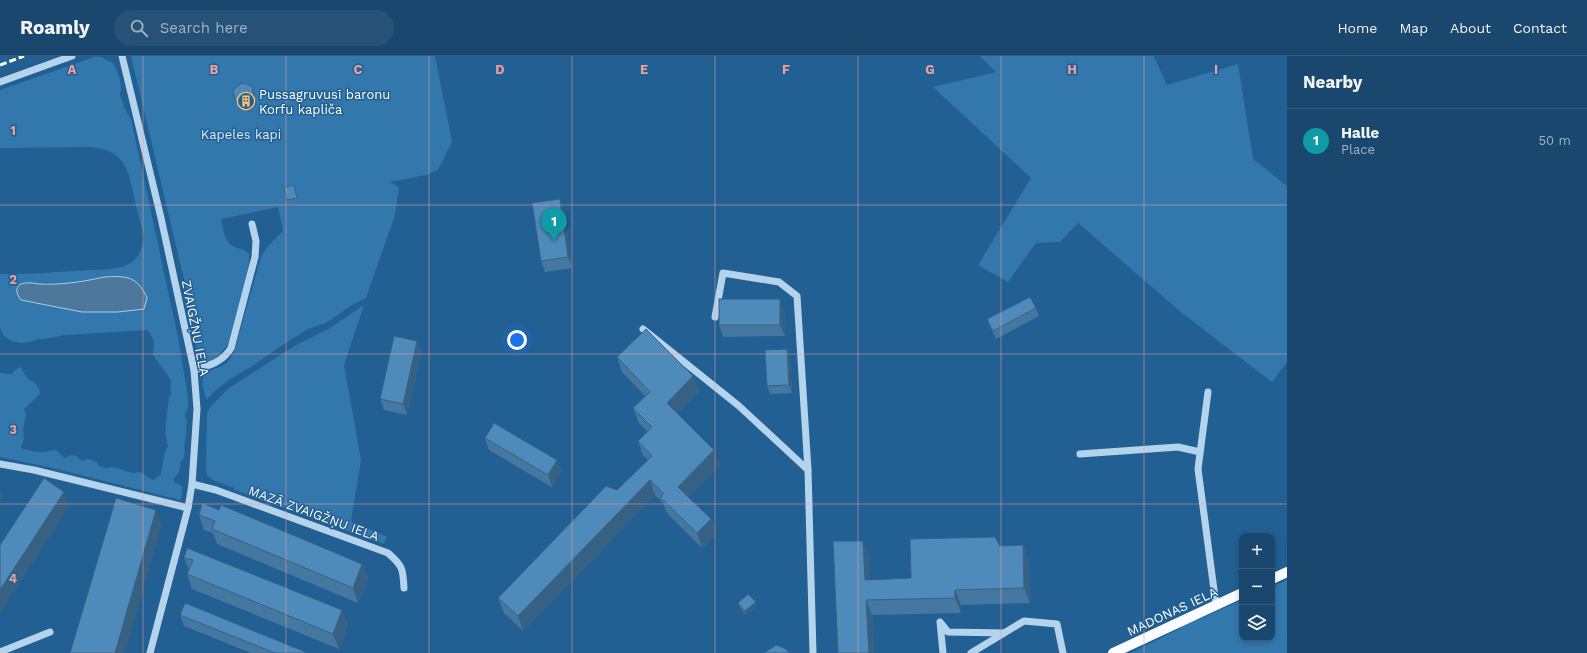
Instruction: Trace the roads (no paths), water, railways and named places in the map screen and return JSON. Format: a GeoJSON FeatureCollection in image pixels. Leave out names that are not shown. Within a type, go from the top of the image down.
{"type":"FeatureCollection","features":[{"type":"Feature","properties":{"kind":"main road"},"geometry":{"type":"LineString","coordinates":[[1275,578],[1287,572]]}},
{"type":"Feature","properties":{"kind":"main road","name":"MADONAS IELA"},"geometry":{"type":"LineString","coordinates":[[1113,653],[1239,594]]}},
{"type":"Feature","properties":{"kind":"street"},"geometry":{"type":"LineString","coordinates":[[0,82],[72,56]]}},
{"type":"Feature","properties":{"kind":"street","name":"ZVAIGŽŅU IELA"},"geometry":{"type":"LineString","coordinates":[[122,56],[161,218],[194,370],[197,408],[192,484],[188,508],[150,653]]}},
{"type":"Feature","properties":{"kind":"street"},"geometry":{"type":"LineString","coordinates":[[194,370],[217,362],[226,356],[231,348],[256,257],[256,241],[252,224]]}},
{"type":"Feature","properties":{"kind":"street"},"geometry":{"type":"LineString","coordinates":[[715,317],[723,272],[779,282],[797,296],[808,470],[813,653]]}},
{"type":"Feature","properties":{"kind":"street"},"geometry":{"type":"LineString","coordinates":[[643,329],[739,406],[808,470]]}},
{"type":"Feature","properties":{"kind":"street"},"geometry":{"type":"LineString","coordinates":[[1208,392],[1198,469],[1216,605]]}},
{"type":"Feature","properties":{"kind":"street"},"geometry":{"type":"LineString","coordinates":[[1080,454],[1178,447],[1200,452]]}},
{"type":"Feature","properties":{"kind":"street"},"geometry":{"type":"LineString","coordinates":[[0,464],[34,470],[188,508]]}},
{"type":"Feature","properties":{"kind":"street","name":"MAZĀ ZVAIGŽŅU IELA"},"geometry":{"type":"LineString","coordinates":[[192,484],[216,490],[388,553],[400,564],[404,588]]}},
{"type":"Feature","properties":{"kind":"street"},"geometry":{"type":"LineString","coordinates":[[971,653],[1024,621],[1057,624],[1063,653]]}},
{"type":"Feature","properties":{"kind":"street"},"geometry":{"type":"LineString","coordinates":[[943,653],[940,622],[948,632],[1005,633]]}},
{"type":"Feature","properties":{"kind":"street"},"geometry":{"type":"LineString","coordinates":[[0,652],[50,632]]}},
{"type":"Feature","properties":{"kind":"railway"},"geometry":{"type":"LineString","coordinates":[[0,65],[24,56]]}},
{"type":"Feature","properties":{"kind":"place","name":"Pussagruvusī baronu Korfu kapliča"},"geometry":{"type":"Point","coordinates":[246,101]}},
{"type":"Feature","properties":{"kind":"place","name":"Halle"},"geometry":{"type":"Point","coordinates":[554,241]}},
{"type":"Feature","properties":{"kind":"park label","name":"Kapeles kapi"},"geometry":{"type":"Point","coordinates":[241,134]}}]}
